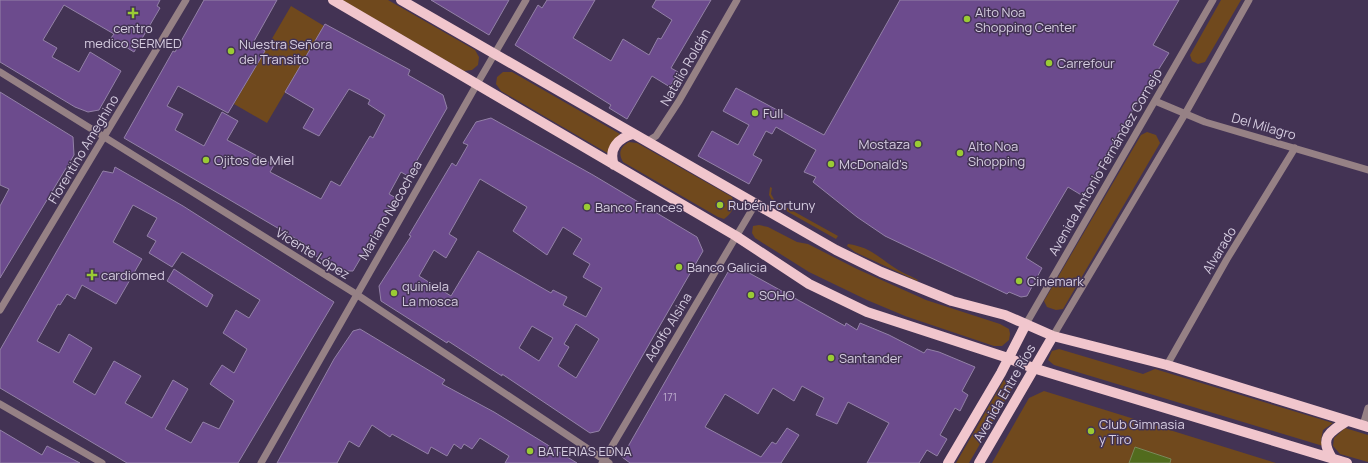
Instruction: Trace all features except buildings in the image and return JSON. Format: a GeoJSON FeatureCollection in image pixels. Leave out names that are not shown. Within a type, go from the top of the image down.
{"type":"FeatureCollection","features":[{"type":"Feature","properties":{"kind":"main road"},"geometry":{"type":"LineString","coordinates":[[333,0],[736,236],[809,284],[867,312],[1008,358],[1033,368],[1347,463]]}},
{"type":"Feature","properties":{"kind":"main road"},"geometry":{"type":"LineString","coordinates":[[401,0],[836,250],[881,272],[952,301],[1005,316],[1052,336],[1167,365],[1365,426]]}},
{"type":"Feature","properties":{"kind":"main road"},"geometry":{"type":"LineString","coordinates":[[614,165],[612,158],[615,145],[621,139],[633,134]]}},
{"type":"Feature","properties":{"kind":"main road","name":"Avenida Antonio Fernández Cornejo"},"geometry":{"type":"LineString","coordinates":[[1008,358],[1026,324]]}},
{"type":"Feature","properties":{"kind":"main road","name":"Avenida Entre Ríos"},"geometry":{"type":"LineString","coordinates":[[979,463],[1052,336]]}},
{"type":"Feature","properties":{"kind":"main road","name":"Avenida Entre Ríos"},"geometry":{"type":"LineString","coordinates":[[948,463],[1008,358]]}},
{"type":"Feature","properties":{"kind":"main road"},"geometry":{"type":"LineString","coordinates":[[1332,458],[1325,448],[1325,441],[1335,428],[1347,421]]}},
{"type":"Feature","properties":{"kind":"street","name":"Florentino Ameghino"},"geometry":{"type":"LineString","coordinates":[[0,310],[186,0]]}},
{"type":"Feature","properties":{"kind":"street","name":"Mariano Necochea"},"geometry":{"type":"LineString","coordinates":[[261,463],[356,294],[526,0]]}},
{"type":"Feature","properties":{"kind":"street","name":"Natalio Roldán"},"geometry":{"type":"LineString","coordinates":[[648,141],[656,136],[679,101],[737,0]]}},
{"type":"Feature","properties":{"kind":"street","name":"Avenida Antonio Fernández Cornejo"},"geometry":{"type":"LineString","coordinates":[[1026,324],[1213,0]]}},
{"type":"Feature","properties":{"kind":"street"},"geometry":{"type":"LineString","coordinates":[[1052,336],[1185,114],[1249,0]]}},
{"type":"Feature","properties":{"kind":"street","name":"Vicente López"},"geometry":{"type":"LineString","coordinates":[[0,72],[356,294],[605,462]]}},
{"type":"Feature","properties":{"kind":"street","name":"Del Milagro"},"geometry":{"type":"LineString","coordinates":[[1155,101],[1205,122],[1368,170]]}},
{"type":"Feature","properties":{"kind":"street","name":"Alvarado"},"geometry":{"type":"LineString","coordinates":[[1167,365],[1227,259],[1294,148]]}},
{"type":"Feature","properties":{"kind":"street","name":"Adolfo Alsina"},"geometry":{"type":"LineString","coordinates":[[605,462],[756,203]]}},
{"type":"Feature","properties":{"kind":"street"},"geometry":{"type":"LineString","coordinates":[[0,404],[102,463]]}},
{"type":"Feature","properties":{"kind":"street"},"geometry":{"type":"LineString","coordinates":[[1365,426],[1368,408]]}},
{"type":"Feature","properties":{"kind":"shaded area"},"geometry":{"type":"Polygon","coordinates":[[[342,0],[388,0],[475,50],[479,57],[478,65],[472,70],[464,71],[342,0]]]}},
{"type":"Feature","properties":{"kind":"shaded area"},"geometry":{"type":"Polygon","coordinates":[[[1221,0],[1241,0],[1205,62],[1198,64],[1192,61],[1190,55],[1221,0]]]}},
{"type":"Feature","properties":{"kind":"shaded area"},"geometry":{"type":"Polygon","coordinates":[[[291,6],[324,26],[267,123],[234,104],[291,6]]]}},
{"type":"Feature","properties":{"kind":"shaded area"},"geometry":{"type":"Polygon","coordinates":[[[503,72],[512,72],[620,134],[610,145],[609,154],[501,91],[496,84],[497,77],[503,72]]]}},
{"type":"Feature","properties":{"kind":"shaded area"},"geometry":{"type":"Polygon","coordinates":[[[1147,132],[1156,135],[1160,143],[1063,309],[1056,310],[1047,307],[1044,301],[1141,135],[1147,132]]]}},
{"type":"Feature","properties":{"kind":"shaded area"},"geometry":{"type":"Polygon","coordinates":[[[629,142],[637,143],[732,197],[733,207],[731,212],[724,219],[718,217],[623,162],[620,153],[622,148],[629,142]]]}},
{"type":"Feature","properties":{"kind":"shaded area"},"geometry":{"type":"Polygon","coordinates":[[[770,187],[772,188],[771,194],[775,201],[838,236],[836,239],[774,204],[769,195],[770,187]]]}},
{"type":"Feature","properties":{"kind":"shaded area"},"geometry":{"type":"Polygon","coordinates":[[[759,225],[768,227],[797,242],[808,244],[857,269],[926,300],[1000,324],[1009,329],[1009,340],[1002,346],[994,346],[905,316],[867,300],[809,272],[755,238],[752,233],[753,226],[759,225]]]}},
{"type":"Feature","properties":{"kind":"shaded area"},"geometry":{"type":"Polygon","coordinates":[[[848,244],[867,249],[898,270],[918,280],[917,281],[855,252],[847,246],[848,244]]]}},
{"type":"Feature","properties":{"kind":"shaded area"},"geometry":{"type":"Polygon","coordinates":[[[1059,349],[1143,374],[1155,369],[1333,423],[1323,430],[1321,440],[1323,446],[1054,365],[1048,360],[1052,351],[1059,349]]]}},
{"type":"Feature","properties":{"kind":"shaded area"},"geometry":{"type":"Polygon","coordinates":[[[1004,380],[1014,385],[969,463],[956,463],[1004,380]]]}},
{"type":"Feature","properties":{"kind":"shaded area","name":"Club Gimnasia y Tiro"},"geometry":{"type":"Polygon","coordinates":[[[1044,391],[1276,463],[992,463],[1029,398],[1044,391]]]}},
{"type":"Feature","properties":{"kind":"shaded area"},"geometry":{"type":"Polygon","coordinates":[[[1345,428],[1368,435],[1368,462],[1340,454],[1333,446],[1334,438],[1345,428]]]}},
{"type":"Feature","properties":{"kind":"shaded area"},"geometry":{"type":"Polygon","coordinates":[[[1135,447],[1171,459],[1170,463],[1129,463],[1135,447]]]}},
{"type":"Feature","properties":{"kind":"place","name":"centro medico SERMED"},"geometry":{"type":"Point","coordinates":[133,13]}},
{"type":"Feature","properties":{"kind":"place","name":"Alto Noa Shopping Center"},"geometry":{"type":"Point","coordinates":[967,19]}},
{"type":"Feature","properties":{"kind":"place","name":"Nuestra Señora del Transito"},"geometry":{"type":"Point","coordinates":[231,51]}},
{"type":"Feature","properties":{"kind":"place","name":"Carrefour"},"geometry":{"type":"Point","coordinates":[1049,63]}},
{"type":"Feature","properties":{"kind":"place","name":"Full"},"geometry":{"type":"Point","coordinates":[755,113]}},
{"type":"Feature","properties":{"kind":"place","name":"Mostaza"},"geometry":{"type":"Point","coordinates":[918,144]}},
{"type":"Feature","properties":{"kind":"place","name":"Alto Noa Shopping"},"geometry":{"type":"Point","coordinates":[960,153]}},
{"type":"Feature","properties":{"kind":"place","name":"Ojitos de Miel"},"geometry":{"type":"Point","coordinates":[206,160]}},
{"type":"Feature","properties":{"kind":"place","name":"McDonald's"},"geometry":{"type":"Point","coordinates":[831,164]}},
{"type":"Feature","properties":{"kind":"place","name":"Rubén Fortuny"},"geometry":{"type":"Point","coordinates":[720,205]}},
{"type":"Feature","properties":{"kind":"place","name":"Banco Frances"},"geometry":{"type":"Point","coordinates":[587,207]}},
{"type":"Feature","properties":{"kind":"place","name":"Banco Galicia"},"geometry":{"type":"Point","coordinates":[679,267]}},
{"type":"Feature","properties":{"kind":"place","name":"cardiomed"},"geometry":{"type":"Point","coordinates":[92,275]}},
{"type":"Feature","properties":{"kind":"place","name":"Cinemark"},"geometry":{"type":"Point","coordinates":[1019,281]}},
{"type":"Feature","properties":{"kind":"place","name":"quiniela La mosca"},"geometry":{"type":"Point","coordinates":[394,293]}},
{"type":"Feature","properties":{"kind":"place","name":"SOHO"},"geometry":{"type":"Point","coordinates":[751,295]}},
{"type":"Feature","properties":{"kind":"place","name":"Santander"},"geometry":{"type":"Point","coordinates":[831,358]}},
{"type":"Feature","properties":{"kind":"place","name":"Club Gimnasia y Tiro"},"geometry":{"type":"Point","coordinates":[1091,431]}},
{"type":"Feature","properties":{"kind":"place","name":"BATERIAS EDNA"},"geometry":{"type":"Point","coordinates":[530,451]}}]}
